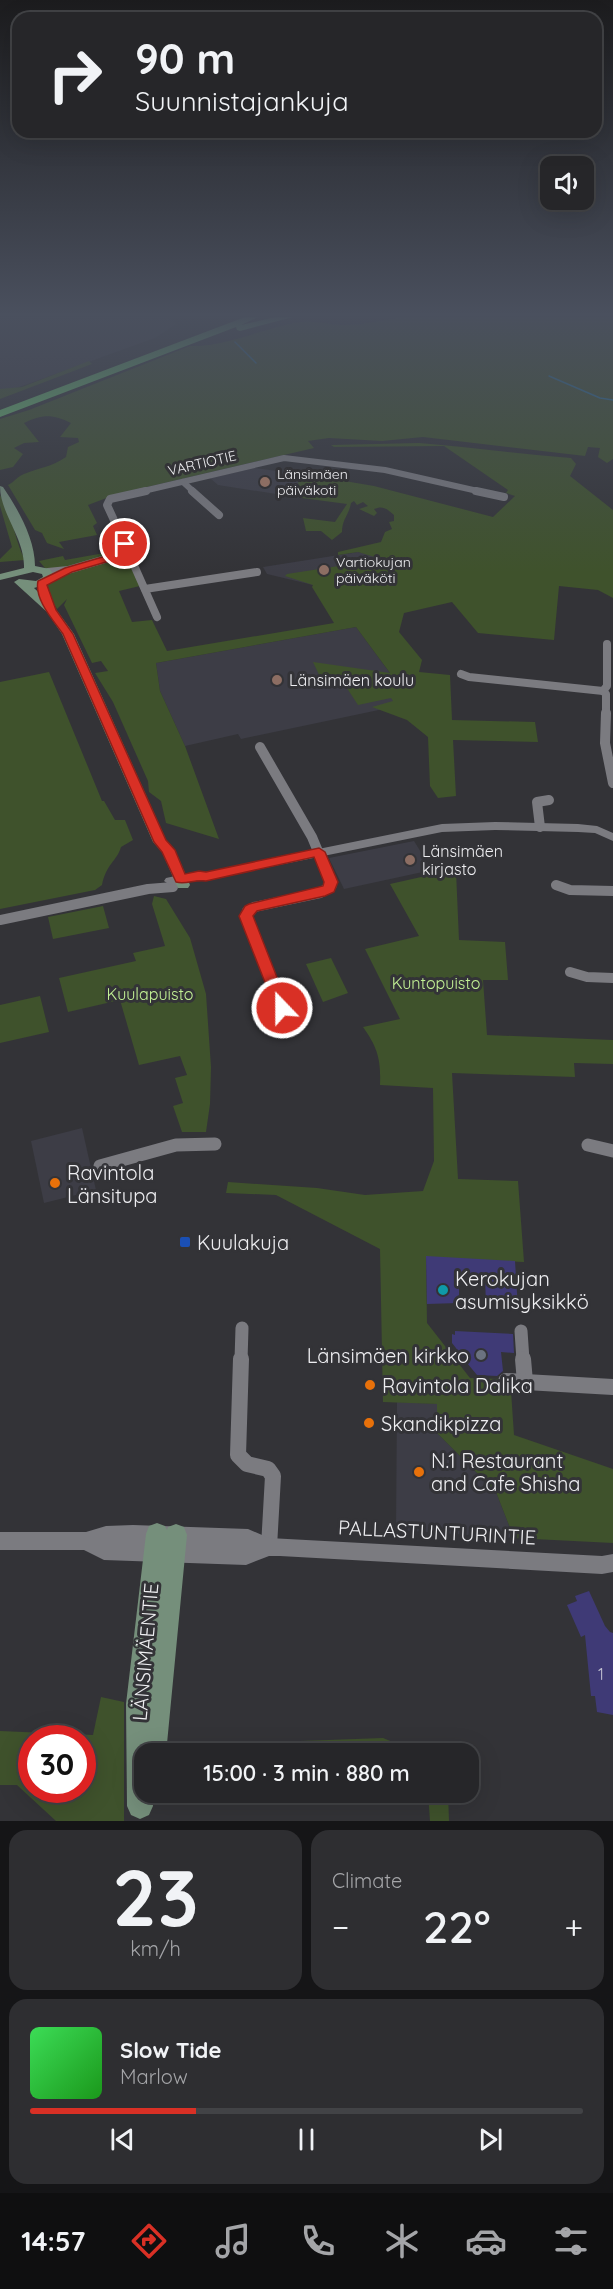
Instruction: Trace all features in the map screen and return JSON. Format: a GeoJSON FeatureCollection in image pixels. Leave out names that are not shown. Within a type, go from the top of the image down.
{"type":"FeatureCollection","features":[{"type":"Feature","properties":{"kind":"highway"},"geometry":{"type":"LineString","coordinates":[[0,414],[31,402]]}},
{"type":"Feature","properties":{"kind":"main road"},"geometry":{"type":"LineString","coordinates":[[0,489],[12,511],[28,555],[45,576],[51,610]]}},
{"type":"Feature","properties":{"kind":"main road"},"geometry":{"type":"LineString","coordinates":[[23,577],[28,555]]}},
{"type":"Feature","properties":{"kind":"main road"},"geometry":{"type":"LineString","coordinates":[[0,579],[45,576]]}},
{"type":"Feature","properties":{"kind":"main road"},"geometry":{"type":"LineString","coordinates":[[23,577],[68,634],[160,842],[159,853],[177,883]]}},
{"type":"Feature","properties":{"kind":"main road","name":"LÄNSIMÄENTIE"},"geometry":{"type":"LineString","coordinates":[[154,1743],[165,1544]]}},
{"type":"Feature","properties":{"kind":"main road","name":"LÄNSIMÄENTIE"},"geometry":{"type":"LineString","coordinates":[[141,1806],[137,1737],[143,1651],[165,1544]]}},
{"type":"Feature","properties":{"kind":"street","name":"VARTIOTIE"},"geometry":{"type":"LineString","coordinates":[[119,555],[125,544],[107,505],[109,500],[275,460],[302,458],[391,471],[504,497]]}},
{"type":"Feature","properties":{"kind":"street"},"geometry":{"type":"LineString","coordinates":[[183,482],[219,515]]}},
{"type":"Feature","properties":{"kind":"street"},"geometry":{"type":"LineString","coordinates":[[45,576],[119,555],[133,563],[158,617]]}},
{"type":"Feature","properties":{"kind":"street"},"geometry":{"type":"LineString","coordinates":[[145,589],[256,572]]}},
{"type":"Feature","properties":{"kind":"street"},"geometry":{"type":"LineString","coordinates":[[603,691],[607,686],[607,644]]}},
{"type":"Feature","properties":{"kind":"street"},"geometry":{"type":"LineString","coordinates":[[461,674],[469,677],[603,691]]}},
{"type":"Feature","properties":{"kind":"street"},"geometry":{"type":"LineString","coordinates":[[603,691],[606,694],[605,743],[613,783]]}},
{"type":"Feature","properties":{"kind":"street"},"geometry":{"type":"LineString","coordinates":[[261,747],[319,852],[331,882],[330,889],[254,907],[246,916],[282,1008]]}},
{"type":"Feature","properties":{"kind":"street"},"geometry":{"type":"LineString","coordinates":[[540,827],[537,802],[549,800]]}},
{"type":"Feature","properties":{"kind":"street"},"geometry":{"type":"LineString","coordinates":[[0,920],[177,883],[201,881],[206,876],[446,827],[590,829],[612,835]]}},
{"type":"Feature","properties":{"kind":"street"},"geometry":{"type":"LineString","coordinates":[[556,885],[570,890],[613,891]]}},
{"type":"Feature","properties":{"kind":"street"},"geometry":{"type":"LineString","coordinates":[[570,972],[587,977],[613,978]]}},
{"type":"Feature","properties":{"kind":"street"},"geometry":{"type":"LineString","coordinates":[[100,1166],[176,1145],[215,1144]]}},
{"type":"Feature","properties":{"kind":"street"},"geometry":{"type":"LineString","coordinates":[[588,1144],[613,1151]]}},
{"type":"Feature","properties":{"kind":"street"},"geometry":{"type":"LineString","coordinates":[[242,1328],[238,1455],[248,1464],[268,1469],[273,1476],[269,1547]]}},
{"type":"Feature","properties":{"kind":"street"},"geometry":{"type":"LineString","coordinates":[[521,1331],[525,1382]]}},
{"type":"Feature","properties":{"kind":"street"},"geometry":{"type":"LineString","coordinates":[[507,1382],[613,1387]]}},
{"type":"Feature","properties":{"kind":"street","name":"PALLASTUNTURINTIE"},"geometry":{"type":"LineString","coordinates":[[0,1541],[86,1541],[104,1551],[165,1544],[246,1556],[269,1547],[554,1561],[609,1566]]}},
{"type":"Feature","properties":{"kind":"shaded area","name":"Länsimäen päiväkoti"},"geometry":{"type":"Polygon","coordinates":[[[255,468],[321,477],[302,498],[218,485],[210,478],[255,468]]]}},
{"type":"Feature","properties":{"kind":"shaded area","name":"Vartiokujan päiväköti"},"geometry":{"type":"Polygon","coordinates":[[[358,552],[380,557],[313,585],[267,574],[263,567],[358,552]]]}},
{"type":"Feature","properties":{"kind":"shaded area","name":"Länsimäen koulu"},"geometry":{"type":"Polygon","coordinates":[[[356,627],[412,703],[241,739],[238,734],[185,746],[160,691],[156,663],[356,627]]]}},
{"type":"Feature","properties":{"kind":"shaded area"},"geometry":{"type":"Polygon","coordinates":[[[414,841],[432,870],[344,889],[329,858],[414,841]]]}},
{"type":"Feature","properties":{"kind":"shaded area"},"geometry":{"type":"Polygon","coordinates":[[[82,1128],[96,1190],[44,1203],[31,1141],[82,1128]]]}},
{"type":"Feature","properties":{"kind":"shaded area"},"geometry":{"type":"Polygon","coordinates":[[[397,1402],[437,1404],[437,1433],[496,1492],[514,1538],[396,1530],[397,1402]]]}},
{"type":"Feature","properties":{"kind":"green space"},"geometry":{"type":"Polygon","coordinates":[[[49,402],[613,402],[613,459],[607,463],[598,457],[600,448],[588,447],[585,456],[423,437],[382,441],[329,438],[308,441],[314,448],[117,494],[88,505],[97,523],[93,526],[97,535],[59,542],[64,549],[47,543],[42,533],[35,530],[8,485],[22,475],[66,457],[68,447],[79,442],[78,438],[60,437],[71,423],[48,416],[24,423],[39,442],[24,443],[14,448],[23,454],[13,467],[0,470],[0,419],[49,402]]]}},
{"type":"Feature","properties":{"kind":"green space"},"geometry":{"type":"Polygon","coordinates":[[[419,443],[571,458],[576,464],[570,476],[613,510],[613,598],[598,590],[559,586],[554,640],[478,633],[452,602],[404,613],[399,632],[422,660],[419,672],[450,675],[452,720],[535,722],[538,742],[453,740],[456,796],[438,798],[430,786],[428,737],[407,720],[372,707],[393,701],[391,698],[358,705],[341,679],[322,681],[313,662],[390,673],[356,627],[156,663],[160,691],[185,746],[219,839],[166,823],[161,801],[149,792],[148,781],[113,702],[95,673],[108,671],[101,661],[92,663],[64,605],[67,599],[57,609],[46,591],[46,584],[86,566],[109,561],[128,561],[140,586],[119,591],[132,622],[152,620],[167,651],[334,623],[312,587],[313,585],[285,576],[358,563],[354,557],[378,558],[358,552],[338,555],[338,552],[381,542],[385,532],[392,529],[389,522],[394,521],[394,515],[380,507],[374,509],[377,513],[374,516],[359,509],[368,506],[363,502],[357,505],[354,501],[351,503],[342,532],[332,540],[321,531],[306,531],[303,518],[335,522],[347,504],[302,498],[306,489],[299,486],[298,482],[321,477],[374,486],[493,517],[515,496],[506,493],[508,490],[444,446],[334,447],[331,445],[419,443]]]}},
{"type":"Feature","properties":{"kind":"green space"},"geometry":{"type":"Polygon","coordinates":[[[0,495],[25,560],[0,562],[0,559],[12,547],[0,506],[0,495]]]}},
{"type":"Feature","properties":{"kind":"green space"},"geometry":{"type":"Polygon","coordinates":[[[120,548],[114,555],[52,570],[45,568],[39,561],[63,556],[65,560],[120,548]]]}},
{"type":"Feature","properties":{"kind":"green space"},"geometry":{"type":"Polygon","coordinates":[[[49,672],[102,801],[115,820],[125,820],[133,840],[121,847],[106,872],[102,885],[95,890],[0,909],[0,682],[49,672]]]}},
{"type":"Feature","properties":{"kind":"green space","name":"Kuntopuisto"},"geometry":{"type":"Polygon","coordinates":[[[456,871],[459,940],[505,942],[508,980],[483,980],[487,1035],[613,1040],[613,1064],[574,1063],[575,1077],[452,1073],[458,1179],[518,1181],[524,1262],[426,1258],[427,1323],[470,1378],[502,1379],[503,1390],[511,1391],[514,1435],[613,1469],[613,1543],[514,1538],[496,1492],[437,1433],[437,1404],[383,1402],[380,1249],[276,1195],[226,1193],[228,1182],[317,1188],[365,1195],[423,1191],[434,1161],[433,1088],[380,1085],[378,1055],[363,1027],[400,1019],[365,949],[419,936],[390,884],[456,871]]]}},
{"type":"Feature","properties":{"kind":"green space","name":"Kuulapuisto"},"geometry":{"type":"Polygon","coordinates":[[[154,896],[166,899],[190,938],[206,994],[211,1067],[210,1104],[206,1132],[182,1132],[173,1106],[183,1103],[175,1078],[187,1075],[180,1056],[139,1065],[120,1000],[68,1012],[59,978],[136,961],[133,953],[165,946],[152,904],[154,896]]]}},
{"type":"Feature","properties":{"kind":"green space"},"geometry":{"type":"Polygon","coordinates":[[[103,906],[109,928],[53,939],[48,917],[103,906]]]}},
{"type":"Feature","properties":{"kind":"green space"},"geometry":{"type":"Polygon","coordinates":[[[331,958],[348,993],[323,1002],[306,964],[331,958]]]}},
{"type":"Feature","properties":{"kind":"green space"},"geometry":{"type":"Polygon","coordinates":[[[40,996],[49,1032],[0,1043],[0,1005],[40,996]]]}},
{"type":"Feature","properties":{"kind":"green space"},"geometry":{"type":"Polygon","coordinates":[[[101,1697],[124,1702],[124,1821],[56,1821],[36,1803],[96,1803],[95,1725],[101,1697]]]}},
{"type":"Feature","properties":{"kind":"green space"},"geometry":{"type":"Polygon","coordinates":[[[0,1731],[18,1732],[18,1786],[0,1785],[0,1731]]]}},
{"type":"Feature","properties":{"kind":"green space"},"geometry":{"type":"Polygon","coordinates":[[[383,1738],[395,1743],[273,1743],[383,1738]]]}},
{"type":"Feature","properties":{"kind":"green space"},"geometry":{"type":"Polygon","coordinates":[[[429,1803],[448,1803],[449,1821],[430,1821],[429,1803]]]}},
{"type":"Feature","properties":{"kind":"building","name":"Kerokujan asumisyksikkö"},"geometry":{"type":"Polygon","coordinates":[[[426,1256],[515,1261],[518,1309],[486,1305],[485,1277],[459,1276],[459,1303],[427,1304],[426,1256]]]}},
{"type":"Feature","properties":{"kind":"building","name":"Länsimäen kirkko"},"geometry":{"type":"Polygon","coordinates":[[[455,1331],[513,1334],[514,1353],[501,1352],[503,1371],[497,1376],[477,1375],[467,1363],[467,1357],[463,1357],[452,1343],[452,1334],[455,1335],[455,1331]]]}},
{"type":"Feature","properties":{"kind":"building"},"geometry":{"type":"Polygon","coordinates":[[[589,1591],[605,1626],[613,1633],[613,1715],[597,1712],[595,1696],[591,1696],[585,1635],[581,1637],[567,1605],[577,1601],[575,1596],[589,1591]]]}},
{"type":"Feature","properties":{"kind":"place","name":"Länsimäen päiväkoti"},"geometry":{"type":"Point","coordinates":[265,482]}},
{"type":"Feature","properties":{"kind":"place","name":"Vartiokujan päiväköti"},"geometry":{"type":"Point","coordinates":[324,570]}},
{"type":"Feature","properties":{"kind":"place","name":"Länsimäen koulu"},"geometry":{"type":"Point","coordinates":[277,680]}},
{"type":"Feature","properties":{"kind":"place","name":"Länsimäen kirjasto"},"geometry":{"type":"Point","coordinates":[410,860]}},
{"type":"Feature","properties":{"kind":"place","name":"Ravintola Länsitupa"},"geometry":{"type":"Point","coordinates":[55,1183]}},
{"type":"Feature","properties":{"kind":"place","name":"Kuulakuja"},"geometry":{"type":"Point","coordinates":[185,1242]}},
{"type":"Feature","properties":{"kind":"place","name":"Kerokujan asumisyksikkö"},"geometry":{"type":"Point","coordinates":[443,1290]}},
{"type":"Feature","properties":{"kind":"place","name":"Länsimäen kirkko"},"geometry":{"type":"Point","coordinates":[481,1355]}},
{"type":"Feature","properties":{"kind":"place","name":"Ravintola Dalika"},"geometry":{"type":"Point","coordinates":[370,1385]}},
{"type":"Feature","properties":{"kind":"place","name":"Skandikpizza"},"geometry":{"type":"Point","coordinates":[369,1423]}},
{"type":"Feature","properties":{"kind":"place","name":"N.1 Restaurant and Cafe Shisha"},"geometry":{"type":"Point","coordinates":[419,1472]}},
{"type":"Feature","properties":{"kind":"route"},"geometry":{"type":"LineString","coordinates":[[125,544],[119,555],[114,558],[69,570],[41,583],[43,592],[51,610],[68,634],[160,842],[168,850],[181,879],[199,875],[206,876],[319,852],[332,885],[330,889],[254,907],[246,916],[282,1008]]}}]}
